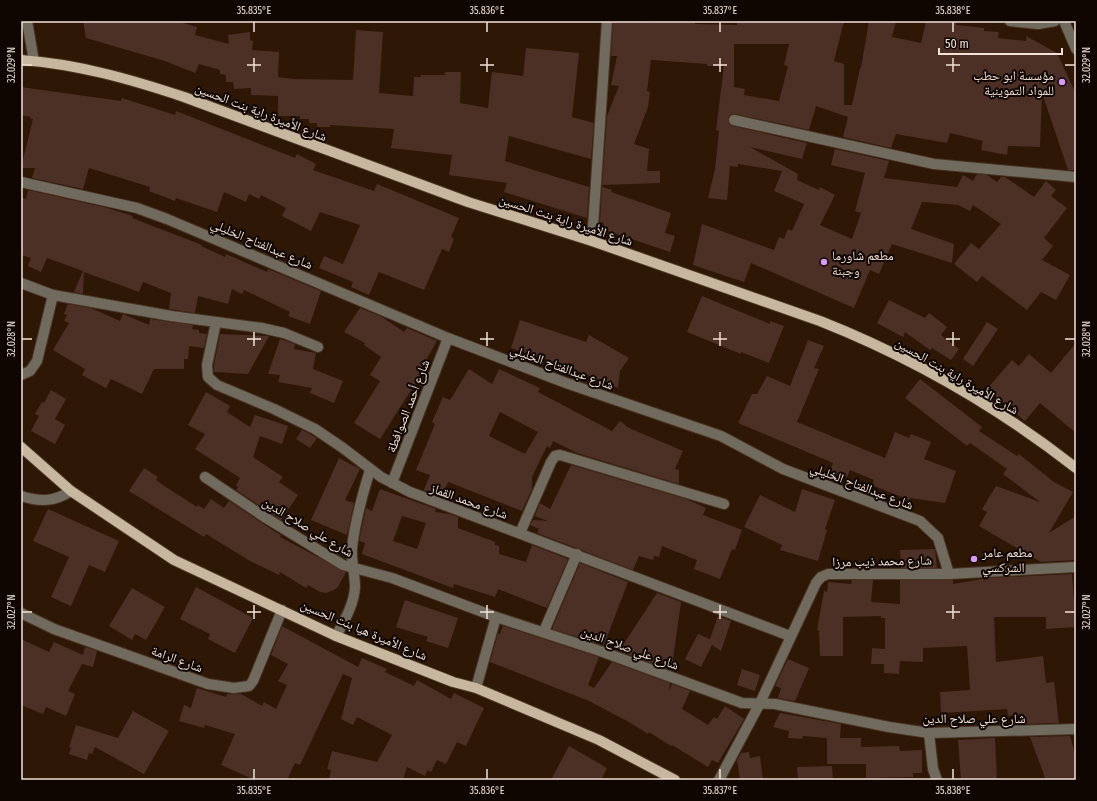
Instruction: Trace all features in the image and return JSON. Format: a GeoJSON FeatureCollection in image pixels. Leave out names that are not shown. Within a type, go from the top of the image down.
{"type":"FeatureCollection","features":[{"type":"Feature","properties":{"kind":"main road","name":"شارع الأميرة راية بنت الحسين"},"geometry":{"type":"LineString","coordinates":[[21,60],[90,69],[137,81],[468,202],[592,241],[820,320],[918,365],[1028,433],[1076,468]]}},
{"type":"Feature","properties":{"kind":"main road","name":"شارع الأميرة هيا بنت الحسين"},"geometry":{"type":"LineString","coordinates":[[21,447],[71,491],[174,560],[336,636],[454,682],[476,688],[599,740],[674,780]]}},
{"type":"Feature","properties":{"kind":"street"},"geometry":{"type":"LineString","coordinates":[[27,21],[34,61]]}},
{"type":"Feature","properties":{"kind":"street"},"geometry":{"type":"LineString","coordinates":[[592,241],[607,21]]}},
{"type":"Feature","properties":{"kind":"street"},"geometry":{"type":"LineString","coordinates":[[1010,21],[1038,24],[1055,21]]}},
{"type":"Feature","properties":{"kind":"street"},"geometry":{"type":"LineString","coordinates":[[1064,21],[1076,49]]}},
{"type":"Feature","properties":{"kind":"street"},"geometry":{"type":"LineString","coordinates":[[734,120],[934,164],[1076,177]]}},
{"type":"Feature","properties":{"kind":"street","name":"شارع عبدالفتاح الخليلي"},"geometry":{"type":"LineString","coordinates":[[21,182],[145,211],[264,259],[448,338],[566,383],[721,436],[783,469],[920,522],[938,538],[949,574]]}},
{"type":"Feature","properties":{"kind":"street"},"geometry":{"type":"LineString","coordinates":[[21,283],[53,295],[277,332],[318,347]]}},
{"type":"Feature","properties":{"kind":"street"},"geometry":{"type":"LineString","coordinates":[[21,375],[30,371],[37,361],[53,295]]}},
{"type":"Feature","properties":{"kind":"street","name":"شارع محمد القماز"},"geometry":{"type":"LineString","coordinates":[[216,322],[207,365],[208,377],[217,385],[274,409],[315,429],[343,448],[370,470],[392,483],[433,502],[577,554],[790,636]]}},
{"type":"Feature","properties":{"kind":"street","name":"شارع أحمد الصوافطة"},"geometry":{"type":"LineString","coordinates":[[392,483],[448,338]]}},
{"type":"Feature","properties":{"kind":"street"},"geometry":{"type":"LineString","coordinates":[[520,533],[551,462],[555,456],[560,455],[724,504]]}},
{"type":"Feature","properties":{"kind":"street"},"geometry":{"type":"LineString","coordinates":[[336,636],[349,611],[354,594],[355,580],[352,569],[352,550],[356,521],[370,470]]}},
{"type":"Feature","properties":{"kind":"street","name":"شارع علي صلاح الدين"},"geometry":{"type":"LineString","coordinates":[[205,477],[318,551],[352,569],[392,578],[496,617],[544,631],[742,703],[775,704],[874,724],[929,732],[956,733],[1076,730]]}},
{"type":"Feature","properties":{"kind":"street"},"geometry":{"type":"LineString","coordinates":[[21,496],[44,500],[60,498],[71,491]]}},
{"type":"Feature","properties":{"kind":"street"},"geometry":{"type":"LineString","coordinates":[[544,631],[577,554]]}},
{"type":"Feature","properties":{"kind":"street","name":"شارع محمد ذيب مرزا"},"geometry":{"type":"LineString","coordinates":[[719,780],[760,703],[790,636],[816,583],[821,577],[828,574],[949,574],[1076,567]]}},
{"type":"Feature","properties":{"kind":"street","name":"شارع الرامة"},"geometry":{"type":"LineString","coordinates":[[21,613],[54,629],[208,684],[234,688],[249,686],[253,681],[282,610]]}},
{"type":"Feature","properties":{"kind":"street"},"geometry":{"type":"LineString","coordinates":[[476,688],[496,617]]}},
{"type":"Feature","properties":{"kind":"street"},"geometry":{"type":"LineString","coordinates":[[929,732],[937,780]]}},
{"type":"Feature","properties":{"kind":"building"},"geometry":{"type":"Polygon","coordinates":[[[83,21],[180,22],[197,27],[195,35],[229,44],[228,35],[250,32],[250,40],[253,41],[252,50],[279,52],[278,77],[294,79],[353,80],[356,30],[383,32],[379,93],[413,96],[414,77],[421,77],[421,75],[445,75],[445,72],[461,72],[460,103],[488,108],[492,72],[523,76],[526,48],[579,53],[572,117],[594,123],[591,159],[509,136],[505,161],[589,187],[587,218],[504,192],[507,183],[449,175],[452,155],[391,148],[394,129],[330,125],[330,127],[317,127],[317,123],[309,123],[309,119],[300,119],[300,116],[278,116],[278,96],[251,95],[251,88],[234,89],[233,82],[226,82],[226,75],[220,74],[220,70],[199,64],[195,73],[165,61],[86,38],[83,21]]]}},
{"type":"Feature","properties":{"kind":"building"},"geometry":{"type":"Polygon","coordinates":[[[613,21],[656,23],[656,21],[695,21],[695,24],[737,25],[737,21],[844,21],[834,61],[844,64],[844,105],[852,105],[861,68],[869,21],[896,21],[892,37],[921,43],[926,21],[957,21],[956,25],[984,28],[984,31],[999,32],[998,38],[1026,41],[1026,36],[1057,53],[1075,92],[1076,170],[1068,170],[1042,93],[1040,147],[1008,146],[1007,155],[981,150],[983,141],[950,133],[947,143],[896,134],[891,148],[843,137],[848,117],[816,106],[809,130],[735,114],[730,115],[728,119],[729,124],[733,126],[807,143],[802,159],[750,147],[798,174],[797,180],[819,190],[820,187],[835,195],[820,225],[852,239],[861,213],[855,211],[865,173],[831,165],[835,149],[889,161],[884,178],[957,187],[963,175],[973,181],[977,174],[987,175],[997,182],[1001,177],[1005,177],[1034,197],[1046,181],[1056,190],[1051,196],[1067,208],[1044,238],[1053,246],[1042,260],[1070,275],[1056,300],[1041,292],[1027,310],[982,276],[977,282],[954,264],[971,243],[979,249],[1001,224],[973,205],[970,211],[958,205],[922,202],[911,229],[954,244],[952,263],[892,244],[879,274],[870,270],[854,308],[751,263],[744,282],[693,265],[702,224],[774,250],[779,237],[784,239],[788,229],[792,231],[804,204],[774,191],[782,171],[738,164],[738,167],[730,166],[727,200],[708,198],[715,169],[719,131],[716,130],[724,66],[707,66],[707,64],[651,60],[647,91],[650,92],[648,107],[634,144],[649,149],[647,171],[660,171],[660,183],[602,185],[607,116],[619,86],[611,85],[617,56],[611,56],[613,21]],[[734,44],[734,87],[745,89],[744,95],[779,101],[788,66],[784,65],[789,44],[734,44]]]}},
{"type":"Feature","properties":{"kind":"building"},"geometry":{"type":"Polygon","coordinates":[[[21,87],[121,101],[122,98],[175,115],[176,111],[295,158],[297,154],[316,164],[313,170],[374,191],[377,184],[459,218],[451,237],[454,239],[449,252],[442,249],[424,290],[379,272],[369,295],[351,287],[353,282],[319,268],[324,256],[343,264],[360,225],[320,212],[311,231],[282,216],[286,208],[261,195],[259,199],[249,194],[246,202],[224,192],[217,212],[176,198],[175,201],[149,191],[150,187],[89,168],[83,189],[32,178],[35,168],[21,168],[33,119],[30,119],[31,117],[21,115],[21,87]]]}},
{"type":"Feature","properties":{"kind":"building"},"geometry":{"type":"Polygon","coordinates":[[[602,187],[612,190],[611,192],[671,213],[665,233],[675,236],[670,252],[602,229],[604,223],[600,222],[602,187]]]}},
{"type":"Feature","properties":{"kind":"building"},"geometry":{"type":"Polygon","coordinates":[[[28,190],[104,207],[133,216],[132,218],[202,245],[201,246],[225,257],[226,254],[267,272],[268,269],[321,291],[310,324],[288,316],[290,312],[244,290],[242,294],[232,289],[228,304],[198,296],[195,313],[169,309],[171,293],[143,282],[139,292],[84,272],[83,294],[74,292],[83,271],[47,258],[41,272],[28,266],[31,258],[21,255],[21,197],[26,199],[28,190]]]}},
{"type":"Feature","properties":{"kind":"building"},"geometry":{"type":"Polygon","coordinates":[[[702,296],[770,324],[770,321],[784,326],[769,363],[741,352],[741,354],[687,332],[702,296]]]}},
{"type":"Feature","properties":{"kind":"building"},"geometry":{"type":"Polygon","coordinates":[[[889,300],[925,318],[929,313],[947,327],[941,335],[959,349],[951,360],[932,348],[930,350],[905,332],[903,337],[877,323],[889,300]]]}},
{"type":"Feature","properties":{"kind":"building"},"geometry":{"type":"Polygon","coordinates":[[[68,304],[91,308],[120,321],[123,314],[149,325],[150,319],[193,325],[192,329],[199,330],[199,333],[207,334],[204,348],[189,346],[188,359],[184,359],[184,369],[154,369],[142,394],[111,379],[106,388],[82,375],[85,369],[53,350],[69,323],[64,321],[67,315],[64,314],[68,304]]]}},
{"type":"Feature","properties":{"kind":"building"},"geometry":{"type":"Polygon","coordinates":[[[360,308],[382,317],[404,332],[407,328],[437,341],[422,367],[425,368],[380,439],[354,423],[380,381],[370,375],[381,357],[364,345],[365,343],[344,332],[360,308]]]}},
{"type":"Feature","properties":{"kind":"building"},"geometry":{"type":"Polygon","coordinates":[[[520,320],[586,342],[589,335],[629,358],[620,371],[618,388],[564,365],[511,348],[520,320]]]}},
{"type":"Feature","properties":{"kind":"building"},"geometry":{"type":"Polygon","coordinates":[[[987,322],[998,329],[973,366],[963,359],[987,322]]]}},
{"type":"Feature","properties":{"kind":"building"},"geometry":{"type":"Polygon","coordinates":[[[220,334],[269,336],[248,374],[214,372],[220,334]]]}},
{"type":"Feature","properties":{"kind":"building"},"geometry":{"type":"Polygon","coordinates":[[[280,339],[295,344],[294,349],[316,353],[313,369],[343,381],[334,403],[310,393],[312,388],[278,382],[280,375],[268,374],[280,339]]]}},
{"type":"Feature","properties":{"kind":"building"},"geometry":{"type":"Polygon","coordinates":[[[808,340],[824,346],[814,368],[819,369],[797,422],[885,458],[895,432],[909,438],[911,434],[931,442],[924,459],[956,471],[945,503],[910,498],[909,500],[872,485],[874,480],[850,470],[847,477],[830,471],[833,463],[738,423],[752,394],[757,394],[767,376],[790,386],[808,340]]]}},
{"type":"Feature","properties":{"kind":"building"},"geometry":{"type":"Polygon","coordinates":[[[1076,343],[1076,433],[1040,403],[1025,421],[987,389],[1012,360],[1019,366],[1029,354],[1051,373],[1076,343]]]}},
{"type":"Feature","properties":{"kind":"building"},"geometry":{"type":"Polygon","coordinates":[[[469,369],[492,384],[499,369],[540,388],[538,392],[612,431],[620,421],[629,428],[683,451],[675,469],[679,470],[679,484],[577,453],[553,441],[550,448],[547,446],[532,477],[532,489],[522,511],[448,482],[441,497],[424,490],[430,475],[416,470],[435,424],[432,422],[443,397],[450,400],[469,369]],[[500,412],[489,436],[525,454],[538,432],[500,412]]]}},
{"type":"Feature","properties":{"kind":"building"},"geometry":{"type":"Polygon","coordinates":[[[920,379],[982,427],[979,431],[1017,456],[1019,454],[1054,482],[1073,492],[1049,533],[1076,516],[1076,560],[1041,562],[979,526],[987,512],[982,509],[996,486],[1040,502],[1003,474],[1007,469],[970,443],[967,446],[905,398],[920,379]]]}},
{"type":"Feature","properties":{"kind":"building"},"geometry":{"type":"Polygon","coordinates":[[[51,390],[66,399],[55,419],[65,425],[55,444],[31,431],[39,416],[35,414],[42,402],[44,403],[51,390]]]}},
{"type":"Feature","properties":{"kind":"building"},"geometry":{"type":"Polygon","coordinates":[[[206,392],[230,406],[227,412],[250,427],[255,415],[288,426],[282,444],[260,436],[253,457],[283,477],[279,482],[298,495],[281,520],[236,490],[238,487],[236,485],[240,478],[195,449],[205,434],[188,425],[206,392]]]}},
{"type":"Feature","properties":{"kind":"building"},"geometry":{"type":"Polygon","coordinates":[[[302,430],[317,438],[310,448],[296,439],[302,430]]]}},
{"type":"Feature","properties":{"kind":"building"},"geometry":{"type":"Polygon","coordinates":[[[339,458],[360,469],[345,500],[354,503],[347,535],[311,520],[339,458]]]}},
{"type":"Feature","properties":{"kind":"building"},"geometry":{"type":"Polygon","coordinates":[[[571,465],[686,499],[706,508],[703,515],[742,530],[735,550],[732,549],[720,579],[694,569],[697,560],[662,546],[659,557],[654,556],[653,560],[639,556],[633,570],[537,533],[539,529],[530,525],[533,520],[548,521],[535,516],[540,503],[550,509],[571,465]]]}},
{"type":"Feature","properties":{"kind":"building"},"geometry":{"type":"Polygon","coordinates":[[[144,468],[158,477],[156,480],[197,507],[198,505],[204,509],[211,499],[224,508],[229,501],[281,535],[280,537],[346,572],[338,587],[326,593],[320,592],[308,585],[306,588],[280,572],[279,575],[250,561],[206,534],[204,537],[129,491],[144,468]]]}},
{"type":"Feature","properties":{"kind":"building"},"geometry":{"type":"Polygon","coordinates":[[[380,489],[436,509],[435,512],[458,517],[458,528],[495,542],[495,545],[499,546],[499,554],[526,562],[532,545],[568,559],[547,608],[498,589],[495,597],[454,584],[453,588],[362,554],[365,543],[359,541],[366,508],[372,511],[380,489]],[[402,516],[393,541],[417,549],[426,523],[402,516]]]}},
{"type":"Feature","properties":{"kind":"building"},"geometry":{"type":"Polygon","coordinates":[[[802,489],[835,500],[825,529],[827,530],[818,561],[780,550],[782,545],[744,527],[760,495],[795,512],[802,489]]]}},
{"type":"Feature","properties":{"kind":"building"},"geometry":{"type":"Polygon","coordinates":[[[48,509],[119,541],[105,572],[89,565],[71,606],[51,597],[69,557],[33,541],[48,509]]]}},
{"type":"Feature","properties":{"kind":"building"},"geometry":{"type":"Polygon","coordinates":[[[935,549],[937,568],[901,568],[900,550],[935,549]]]}},
{"type":"Feature","properties":{"kind":"building"},"geometry":{"type":"Polygon","coordinates":[[[580,563],[628,582],[604,645],[552,629],[580,563]]]}},
{"type":"Feature","properties":{"kind":"building"},"geometry":{"type":"Polygon","coordinates":[[[1072,574],[1076,627],[1046,629],[1046,617],[994,617],[996,662],[1043,656],[1046,683],[1054,682],[1059,723],[1025,724],[1022,714],[1008,716],[1007,709],[941,713],[940,692],[970,690],[967,646],[923,648],[923,662],[900,661],[899,674],[884,673],[884,664],[871,664],[872,648],[885,649],[885,618],[881,618],[881,616],[843,617],[843,656],[820,656],[819,631],[817,630],[824,591],[827,592],[828,582],[851,584],[852,580],[873,580],[871,602],[900,604],[900,580],[953,580],[953,584],[988,578],[1072,574]]]}},
{"type":"Feature","properties":{"kind":"building"},"geometry":{"type":"Polygon","coordinates":[[[196,587],[253,618],[235,653],[208,639],[210,634],[180,619],[196,587]]]}},
{"type":"Feature","properties":{"kind":"building"},"geometry":{"type":"Polygon","coordinates":[[[132,588],[165,607],[146,640],[135,634],[132,640],[109,626],[132,588]]]}},
{"type":"Feature","properties":{"kind":"building"},"geometry":{"type":"Polygon","coordinates":[[[657,593],[681,602],[672,666],[655,660],[654,662],[659,666],[619,651],[657,593]]]}},
{"type":"Feature","properties":{"kind":"building"},"geometry":{"type":"Polygon","coordinates":[[[405,600],[458,618],[448,648],[426,641],[428,637],[396,627],[405,600]]]}},
{"type":"Feature","properties":{"kind":"building"},"geometry":{"type":"Polygon","coordinates":[[[718,616],[731,621],[721,651],[712,645],[701,667],[685,659],[698,634],[710,639],[718,616]]]}},
{"type":"Feature","properties":{"kind":"building"},"geometry":{"type":"Polygon","coordinates":[[[282,626],[358,667],[362,658],[387,669],[385,672],[414,686],[417,680],[451,699],[454,693],[484,708],[466,746],[457,742],[446,764],[437,760],[431,772],[428,770],[425,776],[407,767],[403,780],[329,780],[331,770],[327,769],[332,751],[377,762],[392,735],[357,717],[353,725],[341,719],[352,678],[343,674],[300,765],[295,763],[287,780],[255,780],[221,765],[235,734],[205,725],[204,728],[179,721],[184,705],[191,708],[197,688],[226,697],[227,694],[241,694],[262,706],[264,702],[276,709],[287,685],[278,681],[288,664],[271,655],[282,626]]]}},
{"type":"Feature","properties":{"kind":"building"},"geometry":{"type":"Polygon","coordinates":[[[503,626],[599,657],[588,685],[594,688],[612,662],[670,683],[669,692],[672,684],[690,691],[682,709],[708,725],[714,717],[717,719],[725,706],[744,719],[718,763],[712,760],[708,767],[649,732],[648,734],[589,701],[490,662],[498,634],[500,634],[503,626]]]}},
{"type":"Feature","properties":{"kind":"building"},"geometry":{"type":"Polygon","coordinates":[[[21,639],[49,652],[54,642],[83,655],[85,647],[97,651],[93,667],[82,664],[68,691],[75,694],[66,716],[46,707],[43,714],[21,705],[21,639]]]}},
{"type":"Feature","properties":{"kind":"building"},"geometry":{"type":"Polygon","coordinates":[[[788,659],[809,668],[795,701],[778,698],[781,688],[775,686],[788,659]]]}},
{"type":"Feature","properties":{"kind":"building"},"geometry":{"type":"Polygon","coordinates":[[[742,669],[760,675],[755,691],[737,685],[742,669]]]}},
{"type":"Feature","properties":{"kind":"building"},"geometry":{"type":"Polygon","coordinates":[[[133,711],[169,731],[144,774],[95,747],[92,754],[89,753],[87,760],[69,754],[71,748],[69,747],[76,725],[118,738],[133,711]]]}},
{"type":"Feature","properties":{"kind":"building"},"geometry":{"type":"Polygon","coordinates":[[[780,713],[841,724],[840,738],[861,738],[861,747],[899,746],[900,751],[922,750],[922,773],[913,773],[913,777],[866,778],[866,764],[827,764],[827,738],[803,736],[802,739],[788,738],[789,731],[773,727],[780,713]]]}},
{"type":"Feature","properties":{"kind":"building"},"geometry":{"type":"Polygon","coordinates":[[[1070,736],[1076,756],[1076,780],[1046,780],[1030,737],[1070,736]]]}},
{"type":"Feature","properties":{"kind":"building"},"geometry":{"type":"Polygon","coordinates":[[[995,738],[997,780],[961,780],[958,740],[995,738]]]}},
{"type":"Feature","properties":{"kind":"building"},"geometry":{"type":"Polygon","coordinates":[[[569,746],[607,768],[601,780],[551,780],[569,746]]]}},
{"type":"Feature","properties":{"kind":"building"},"geometry":{"type":"Polygon","coordinates":[[[749,752],[750,758],[760,756],[763,780],[740,780],[737,760],[741,753],[749,752]]]}},
{"type":"Feature","properties":{"kind":"building"},"geometry":{"type":"Polygon","coordinates":[[[832,766],[833,780],[798,780],[797,767],[832,766]]]}},
{"type":"Feature","properties":{"kind":"place","name":"مؤسسة ابو حطب للمواد التموينية"},"geometry":{"type":"Point","coordinates":[1062,82]}},
{"type":"Feature","properties":{"kind":"place","name":"مطعم شاورما وجبنة"},"geometry":{"type":"Point","coordinates":[824,262]}},
{"type":"Feature","properties":{"kind":"place","name":"مطعم عامر الشركسي"},"geometry":{"type":"Point","coordinates":[974,559]}}]}
